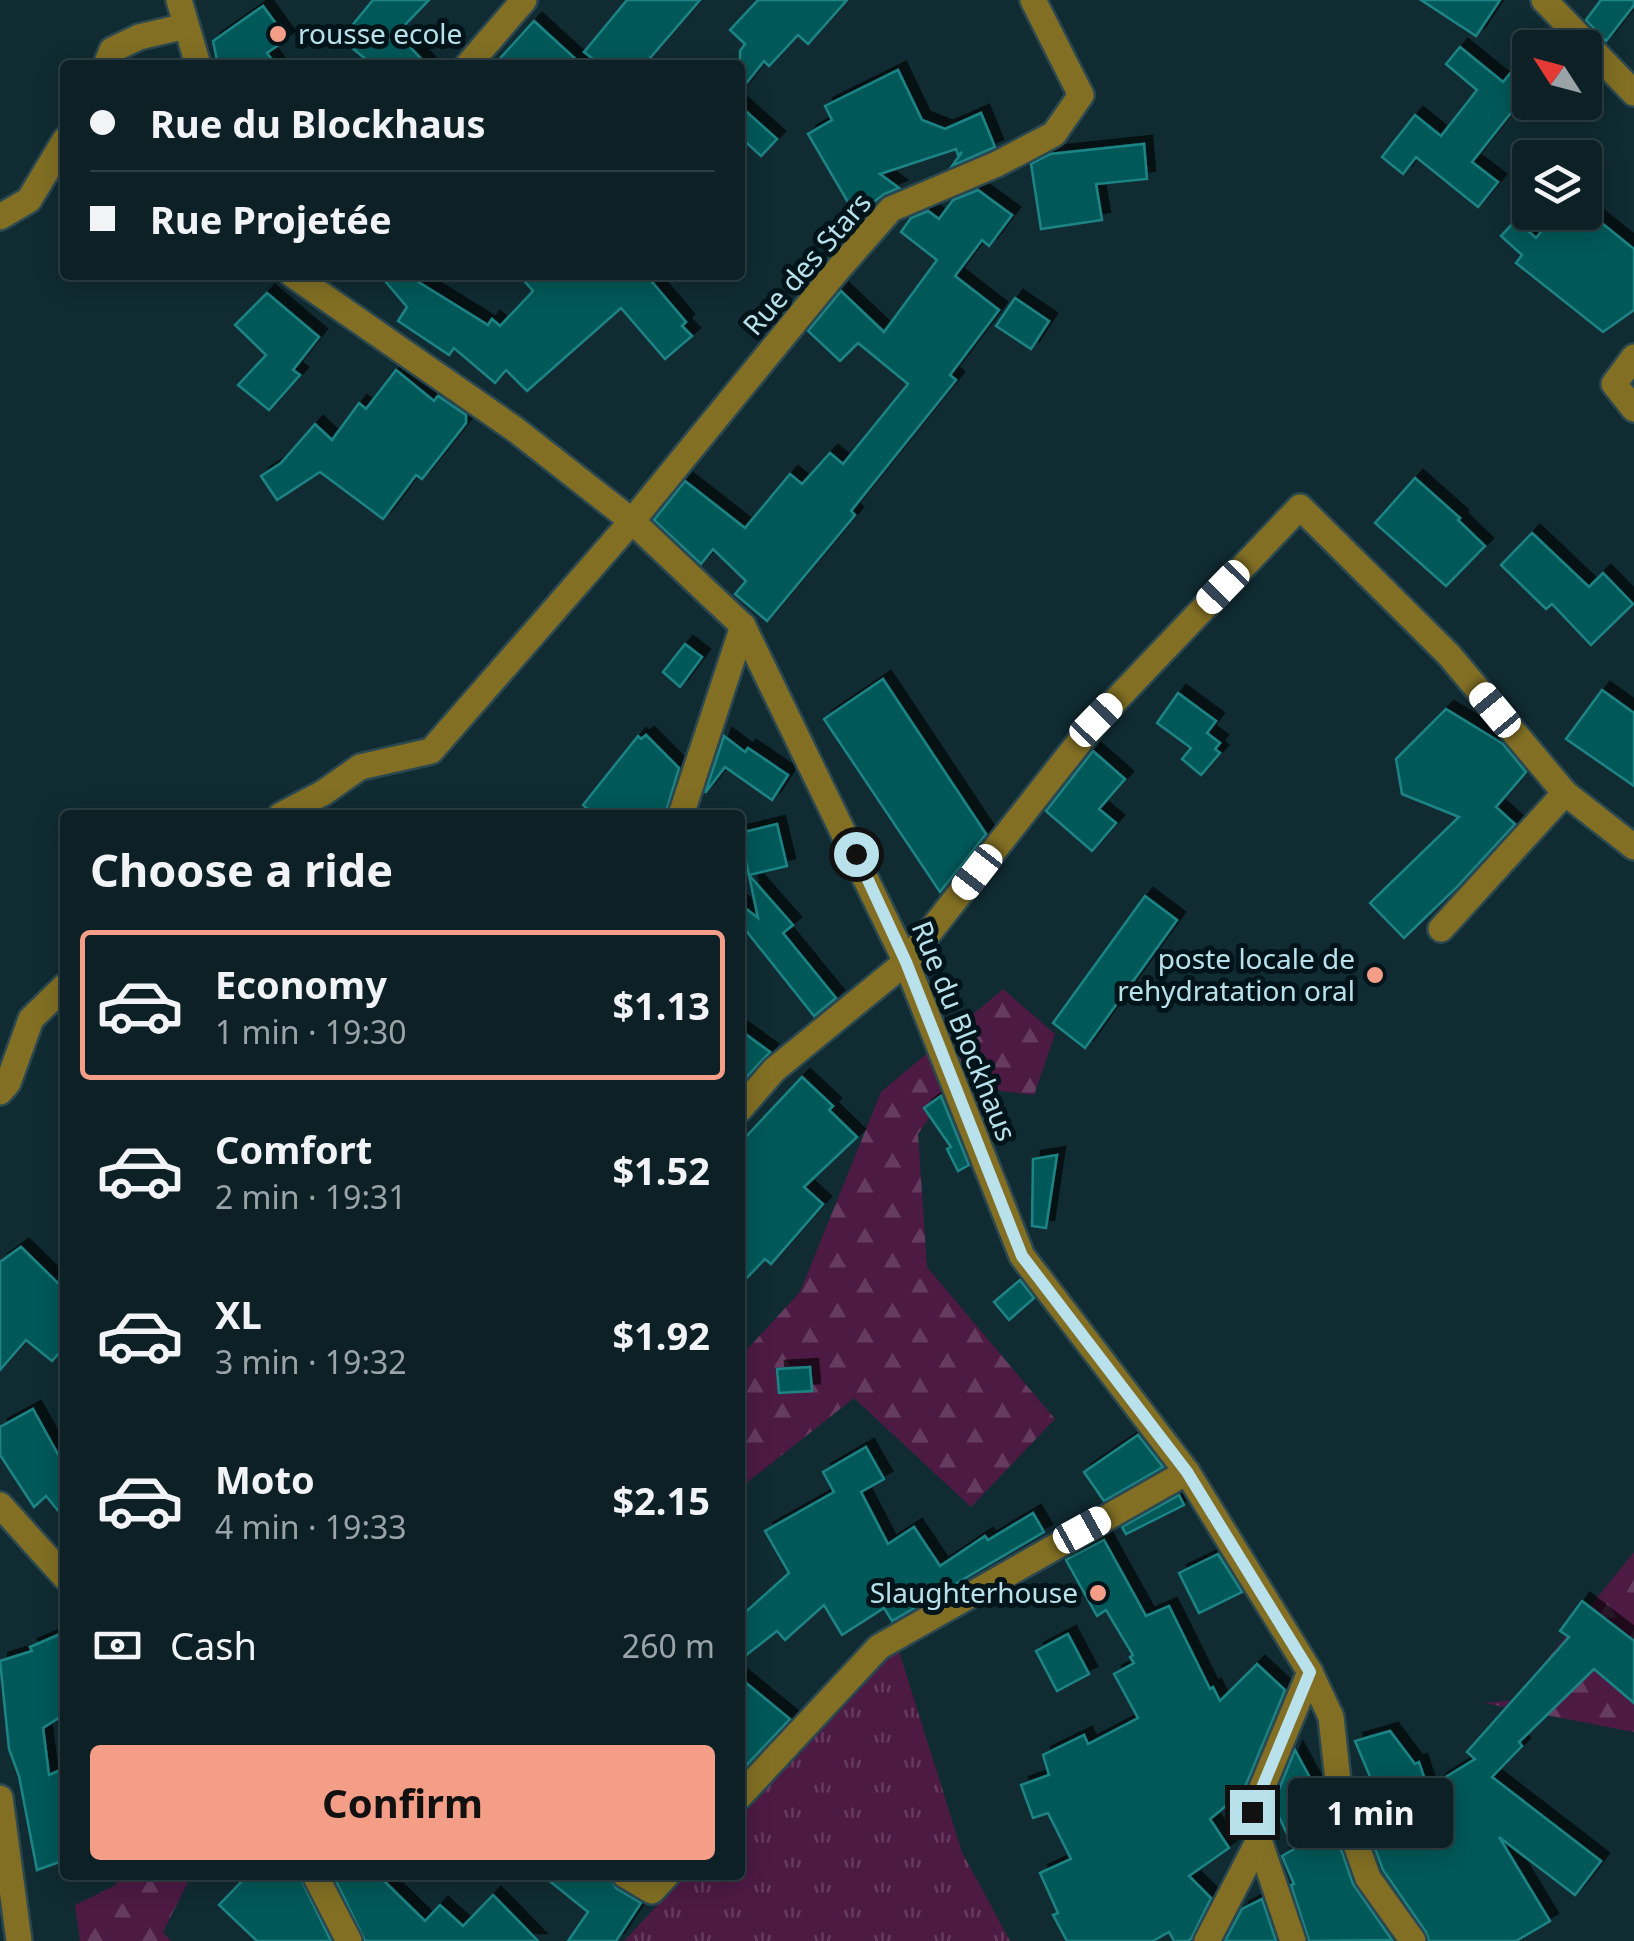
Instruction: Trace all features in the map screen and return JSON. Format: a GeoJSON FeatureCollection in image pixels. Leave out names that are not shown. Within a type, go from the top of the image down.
{"type":"FeatureCollection","features":[{"type":"Feature","properties":{"kind":"street"},"geometry":{"type":"LineString","coordinates":[[179,0],[196,60]]}},
{"type":"Feature","properties":{"kind":"street"},"geometry":{"type":"LineString","coordinates":[[472,60],[524,0]]}},
{"type":"Feature","properties":{"kind":"street","name":"Rue des Stars"},"geometry":{"type":"LineString","coordinates":[[632,522],[891,209],[997,164],[1054,134],[1082,95],[1033,0]]}},
{"type":"Feature","properties":{"kind":"street"},"geometry":{"type":"LineString","coordinates":[[1544,0],[1634,93]]}},
{"type":"Feature","properties":{"kind":"street"},"geometry":{"type":"LineString","coordinates":[[108,60],[112,50],[138,37],[186,26]]}},
{"type":"Feature","properties":{"kind":"street"},"geometry":{"type":"LineString","coordinates":[[0,217],[29,200],[60,148]]}},
{"type":"Feature","properties":{"kind":"street","name":"Rue du Blockhaus"},"geometry":{"type":"LineString","coordinates":[[301,280],[516,430],[632,522],[743,626],[906,962],[1022,1256],[1187,1472],[1310,1672],[1331,1717],[1340,1800],[1368,1878],[1412,1941]]}},
{"type":"Feature","properties":{"kind":"street"},"geometry":{"type":"LineString","coordinates":[[1634,358],[1614,384],[1634,409]]}},
{"type":"Feature","properties":{"kind":"street"},"geometry":{"type":"LineString","coordinates":[[745,1103],[774,1070],[906,962],[1096,720],[1300,508],[1449,655],[1565,793],[1634,848]]}},
{"type":"Feature","properties":{"kind":"street"},"geometry":{"type":"LineString","coordinates":[[291,810],[360,767],[432,751],[632,522]]}},
{"type":"Feature","properties":{"kind":"street"},"geometry":{"type":"LineString","coordinates":[[683,810],[743,626]]}},
{"type":"Feature","properties":{"kind":"street"},"geometry":{"type":"LineString","coordinates":[[1442,929],[1565,793]]}},
{"type":"Feature","properties":{"kind":"street"},"geometry":{"type":"LineString","coordinates":[[0,1092],[8,1083],[30,1019],[60,991]]}},
{"type":"Feature","properties":{"kind":"street"},"geometry":{"type":"LineString","coordinates":[[745,1791],[879,1647],[1187,1472]]}},
{"type":"Feature","properties":{"kind":"street"},"geometry":{"type":"LineString","coordinates":[[0,1504],[60,1571]]}},
{"type":"Feature","properties":{"kind":"street"},"geometry":{"type":"LineString","coordinates":[[1293,1941],[1252,1812],[1310,1672]]}},
{"type":"Feature","properties":{"kind":"street"},"geometry":{"type":"LineString","coordinates":[[0,1798],[19,1941]]}},
{"type":"Feature","properties":{"kind":"street"},"geometry":{"type":"LineString","coordinates":[[1207,1941],[1259,1840]]}},
{"type":"Feature","properties":{"kind":"street"},"geometry":{"type":"LineString","coordinates":[[318,1880],[349,1941]]}},
{"type":"Feature","properties":{"kind":"street"},"geometry":{"type":"LineString","coordinates":[[634,1880],[652,1892],[663,1880]]}},
{"type":"Feature","properties":{"kind":"green space"},"geometry":{"type":"Polygon","coordinates":[[[1003,989],[1055,1034],[1034,1095],[952,1085],[918,1134],[927,1267],[1055,1419],[971,1507],[854,1398],[745,1484],[745,1352],[800,1292],[881,1092],[1003,989]]]}},
{"type":"Feature","properties":{"kind":"green space"},"geometry":{"type":"Polygon","coordinates":[[[1634,1552],[1634,1732],[1484,1703],[1514,1700],[1634,1552]]]}},
{"type":"Feature","properties":{"kind":"green space"},"geometry":{"type":"Polygon","coordinates":[[[898,1648],[962,1852],[1010,1941],[624,1941],[681,1880],[745,1880],[745,1812],[898,1648]]]}},
{"type":"Feature","properties":{"kind":"green space"},"geometry":{"type":"Polygon","coordinates":[[[116,1880],[186,1880],[163,1932],[171,1941],[80,1941],[75,1905],[116,1885],[116,1880]]]}},
{"type":"Feature","properties":{"kind":"building"},"geometry":{"type":"Polygon","coordinates":[[[373,0],[429,0],[397,33],[422,60],[367,60],[341,39],[373,0]]]}},
{"type":"Feature","properties":{"kind":"building"},"geometry":{"type":"Polygon","coordinates":[[[627,0],[700,0],[648,60],[594,60],[584,52],[627,0]]]}},
{"type":"Feature","properties":{"kind":"building"},"geometry":{"type":"Polygon","coordinates":[[[758,0],[847,0],[808,44],[798,35],[769,66],[764,61],[745,85],[745,60],[740,60],[740,51],[745,44],[730,30],[758,0]]]}},
{"type":"Feature","properties":{"kind":"building"},"geometry":{"type":"Polygon","coordinates":[[[1421,0],[1500,0],[1476,36],[1421,0]]]}},
{"type":"Feature","properties":{"kind":"building"},"geometry":{"type":"Polygon","coordinates":[[[1601,0],[1634,0],[1606,41],[1602,30],[1596,30],[1586,20],[1601,0]]]}},
{"type":"Feature","properties":{"kind":"building"},"geometry":{"type":"Polygon","coordinates":[[[263,6],[287,39],[267,53],[272,60],[217,60],[213,41],[263,6]]]}},
{"type":"Feature","properties":{"kind":"building"},"geometry":{"type":"Polygon","coordinates":[[[534,21],[577,60],[499,60],[534,21]]]}},
{"type":"Feature","properties":{"kind":"building"},"geometry":{"type":"Polygon","coordinates":[[[1460,47],[1503,82],[1512,71],[1512,111],[1472,162],[1498,182],[1478,207],[1416,157],[1403,174],[1382,157],[1415,115],[1441,136],[1477,90],[1446,64],[1460,47]]]}},
{"type":"Feature","properties":{"kind":"building"},"geometry":{"type":"Polygon","coordinates":[[[898,70],[922,120],[945,129],[981,113],[995,147],[952,166],[962,152],[958,155],[956,149],[880,174],[899,188],[884,194],[856,216],[808,134],[832,120],[825,106],[898,70]]]}},
{"type":"Feature","properties":{"kind":"building"},"geometry":{"type":"Polygon","coordinates":[[[745,110],[777,139],[761,156],[745,142],[745,110]]]}},
{"type":"Feature","properties":{"kind":"building"},"geometry":{"type":"Polygon","coordinates":[[[1144,144],[1147,179],[1096,184],[1102,220],[1041,229],[1031,164],[1050,154],[1144,144]]]}},
{"type":"Feature","properties":{"kind":"building"},"geometry":{"type":"Polygon","coordinates":[[[978,190],[1012,215],[989,246],[982,240],[955,276],[999,310],[950,375],[956,380],[851,511],[855,515],[767,621],[735,594],[746,581],[713,549],[701,564],[654,520],[685,481],[745,528],[790,474],[802,484],[830,453],[843,464],[908,384],[858,343],[840,361],[808,331],[841,291],[884,332],[937,260],[901,232],[911,218],[928,211],[939,219],[953,200],[978,190]]]}},
{"type":"Feature","properties":{"kind":"building"},"geometry":{"type":"Polygon","coordinates":[[[1602,223],[1634,249],[1634,310],[1603,332],[1516,263],[1522,255],[1501,236],[1512,224],[1512,230],[1527,230],[1536,238],[1542,230],[1602,230],[1602,223]]]}},
{"type":"Feature","properties":{"kind":"building"},"geometry":{"type":"Polygon","coordinates":[[[384,280],[415,280],[488,325],[492,319],[500,326],[533,291],[523,280],[650,280],[686,322],[682,326],[692,336],[665,359],[621,308],[527,391],[506,370],[495,383],[454,348],[449,355],[398,321],[407,307],[384,280]]]}},
{"type":"Feature","properties":{"kind":"building"},"geometry":{"type":"Polygon","coordinates":[[[267,293],[319,337],[293,370],[300,375],[269,410],[238,385],[266,355],[235,325],[267,293]]]}},
{"type":"Feature","properties":{"kind":"building"},"geometry":{"type":"Polygon","coordinates":[[[1015,298],[1049,321],[1031,349],[996,326],[1015,298]]]}},
{"type":"Feature","properties":{"kind":"building"},"geometry":{"type":"Polygon","coordinates":[[[396,370],[434,401],[438,396],[466,415],[466,423],[422,479],[416,475],[383,519],[320,472],[277,500],[261,476],[281,463],[315,424],[332,440],[359,403],[366,409],[396,370]]]}},
{"type":"Feature","properties":{"kind":"building"},"geometry":{"type":"Polygon","coordinates":[[[1415,478],[1485,546],[1446,586],[1375,523],[1415,478]]]}},
{"type":"Feature","properties":{"kind":"building"},"geometry":{"type":"Polygon","coordinates":[[[1532,533],[1589,587],[1603,573],[1633,604],[1591,645],[1552,604],[1546,609],[1501,565],[1532,533]]]}},
{"type":"Feature","properties":{"kind":"building"},"geometry":{"type":"Polygon","coordinates":[[[685,644],[702,657],[680,687],[663,672],[685,644]]]}},
{"type":"Feature","properties":{"kind":"building"},"geometry":{"type":"Polygon","coordinates":[[[883,679],[986,834],[940,892],[824,719],[883,679]]]}},
{"type":"Feature","properties":{"kind":"building"},"geometry":{"type":"Polygon","coordinates":[[[1602,690],[1634,713],[1634,786],[1566,739],[1602,690]]]}},
{"type":"Feature","properties":{"kind":"building"},"geometry":{"type":"Polygon","coordinates":[[[1178,693],[1216,721],[1207,733],[1220,743],[1215,749],[1220,753],[1201,775],[1182,759],[1191,748],[1157,723],[1178,693]]]}},
{"type":"Feature","properties":{"kind":"building"},"geometry":{"type":"Polygon","coordinates":[[[1446,709],[1503,744],[1526,772],[1496,807],[1515,824],[1404,938],[1370,903],[1459,817],[1402,794],[1396,759],[1446,709]]]}},
{"type":"Feature","properties":{"kind":"building"},"geometry":{"type":"Polygon","coordinates":[[[646,735],[679,768],[666,810],[589,810],[583,805],[638,736],[641,739],[646,735]]]}},
{"type":"Feature","properties":{"kind":"building"},"geometry":{"type":"Polygon","coordinates":[[[724,736],[788,775],[772,800],[725,767],[705,793],[724,736]]]}},
{"type":"Feature","properties":{"kind":"building"},"geometry":{"type":"Polygon","coordinates":[[[1093,751],[1125,779],[1099,809],[1116,823],[1092,851],[1046,811],[1093,751]]]}},
{"type":"Feature","properties":{"kind":"building"},"geometry":{"type":"Polygon","coordinates":[[[777,824],[787,866],[749,875],[793,925],[783,933],[836,998],[814,1016],[745,929],[745,908],[758,918],[745,857],[745,832],[777,824]]]}},
{"type":"Feature","properties":{"kind":"building"},"geometry":{"type":"Polygon","coordinates":[[[1145,896],[1177,920],[1085,1048],[1053,1023],[1145,896]]]}},
{"type":"Feature","properties":{"kind":"building"},"geometry":{"type":"Polygon","coordinates":[[[745,1034],[770,1052],[745,1079],[745,1034]]]}},
{"type":"Feature","properties":{"kind":"building"},"geometry":{"type":"Polygon","coordinates":[[[802,1077],[833,1106],[829,1110],[857,1137],[804,1187],[823,1204],[771,1264],[765,1259],[745,1280],[745,1138],[802,1077]]]}},
{"type":"Feature","properties":{"kind":"building"},"geometry":{"type":"Polygon","coordinates":[[[941,1096],[969,1165],[958,1171],[947,1149],[951,1147],[924,1108],[941,1096]]]}},
{"type":"Feature","properties":{"kind":"building"},"geometry":{"type":"Polygon","coordinates":[[[1057,1155],[1046,1228],[1032,1226],[1033,1159],[1057,1155]]]}},
{"type":"Feature","properties":{"kind":"building"},"geometry":{"type":"Polygon","coordinates":[[[21,1247],[60,1285],[60,1352],[52,1361],[26,1340],[0,1370],[0,1262],[21,1247]]]}},
{"type":"Feature","properties":{"kind":"building"},"geometry":{"type":"Polygon","coordinates":[[[1020,1280],[1034,1298],[1009,1320],[994,1302],[1020,1280]]]}},
{"type":"Feature","properties":{"kind":"building"},"geometry":{"type":"Polygon","coordinates":[[[810,1367],[812,1391],[779,1393],[777,1369],[810,1367]]]}},
{"type":"Feature","properties":{"kind":"building"},"geometry":{"type":"Polygon","coordinates":[[[33,1409],[60,1458],[60,1513],[46,1496],[34,1507],[0,1455],[0,1427],[33,1409]]]}},
{"type":"Feature","properties":{"kind":"building"},"geometry":{"type":"Polygon","coordinates":[[[1138,1435],[1163,1467],[1104,1501],[1084,1472],[1138,1435]]]}},
{"type":"Feature","properties":{"kind":"building"},"geometry":{"type":"Polygon","coordinates":[[[866,1447],[884,1479],[861,1492],[888,1544],[914,1527],[940,1566],[985,1536],[988,1540],[1033,1513],[1044,1532],[892,1621],[884,1608],[842,1635],[824,1605],[785,1640],[777,1631],[745,1656],[745,1613],[789,1573],[765,1531],[834,1492],[823,1472],[866,1447]]]}},
{"type":"Feature","properties":{"kind":"building"},"geometry":{"type":"Polygon","coordinates":[[[1179,1495],[1184,1505],[1126,1534],[1122,1527],[1179,1495]]]}},
{"type":"Feature","properties":{"kind":"building"},"geometry":{"type":"Polygon","coordinates":[[[1104,1540],[1146,1616],[1169,1606],[1210,1689],[1213,1687],[1220,1701],[1257,1664],[1285,1690],[1243,1792],[1210,1819],[1229,1848],[1189,1876],[1211,1898],[1187,1941],[1174,1941],[1169,1932],[1153,1941],[1067,1941],[1053,1915],[1058,1913],[1040,1873],[1071,1859],[1048,1813],[1033,1818],[1021,1785],[1049,1775],[1043,1755],[1084,1735],[1088,1744],[1138,1718],[1114,1674],[1134,1663],[1130,1657],[1133,1655],[1106,1610],[1097,1616],[1066,1560],[1104,1540]]]}},
{"type":"Feature","properties":{"kind":"building"},"geometry":{"type":"Polygon","coordinates":[[[1218,1554],[1242,1592],[1199,1613],[1179,1573],[1218,1554]]]}},
{"type":"Feature","properties":{"kind":"building"},"geometry":{"type":"Polygon","coordinates":[[[1582,1601],[1634,1641],[1634,1703],[1594,1669],[1519,1742],[1522,1746],[1492,1777],[1601,1861],[1575,1895],[1499,1837],[1550,1921],[1516,1941],[1429,1941],[1383,1870],[1370,1835],[1379,1830],[1364,1801],[1374,1798],[1368,1780],[1371,1779],[1355,1741],[1390,1731],[1415,1764],[1419,1762],[1429,1792],[1475,1759],[1467,1752],[1569,1637],[1560,1631],[1582,1601]]]}},
{"type":"Feature","properties":{"kind":"building"},"geometry":{"type":"Polygon","coordinates":[[[60,1634],[60,1717],[43,1728],[49,1775],[60,1770],[60,1862],[37,1870],[19,1776],[9,1749],[0,1661],[32,1651],[30,1647],[60,1634]]]}},
{"type":"Feature","properties":{"kind":"building"},"geometry":{"type":"Polygon","coordinates":[[[1068,1634],[1089,1674],[1057,1691],[1036,1651],[1068,1634]]]}},
{"type":"Feature","properties":{"kind":"building"},"geometry":{"type":"Polygon","coordinates":[[[745,1682],[790,1719],[745,1767],[745,1682]]]}},
{"type":"Feature","properties":{"kind":"building"},"geometry":{"type":"Polygon","coordinates":[[[1295,1750],[1322,1800],[1315,1803],[1342,1852],[1353,1884],[1392,1940],[1309,1941],[1282,1856],[1294,1849],[1273,1804],[1295,1750]]]}},
{"type":"Feature","properties":{"kind":"building"},"geometry":{"type":"Polygon","coordinates":[[[243,1880],[301,1880],[331,1941],[257,1941],[219,1905],[243,1880]]]}},
{"type":"Feature","properties":{"kind":"building"},"geometry":{"type":"Polygon","coordinates":[[[335,1880],[383,1880],[425,1921],[440,1905],[463,1926],[493,1895],[538,1941],[365,1941],[335,1880]]]}},
{"type":"Feature","properties":{"kind":"building"},"geometry":{"type":"Polygon","coordinates":[[[548,1880],[612,1880],[616,1888],[641,1903],[616,1941],[568,1941],[588,1912],[548,1880]]]}},
{"type":"Feature","properties":{"kind":"building"},"geometry":{"type":"Polygon","coordinates":[[[1262,1899],[1276,1941],[1225,1941],[1242,1909],[1262,1899]]]}},
{"type":"Feature","properties":{"kind":"place","name":"rousse ecole"},"geometry":{"type":"Point","coordinates":[278,34]}},
{"type":"Feature","properties":{"kind":"place","name":"poste locale de rehydratation oral"},"geometry":{"type":"Point","coordinates":[1375,975]}},
{"type":"Feature","properties":{"kind":"place","name":"Slaughterhouse"},"geometry":{"type":"Point","coordinates":[1098,1593]}},
{"type":"Feature","properties":{"kind":"route"},"geometry":{"type":"LineString","coordinates":[[856,854],[906,962],[1022,1256],[1187,1472],[1310,1672],[1252,1812]]}}]}
